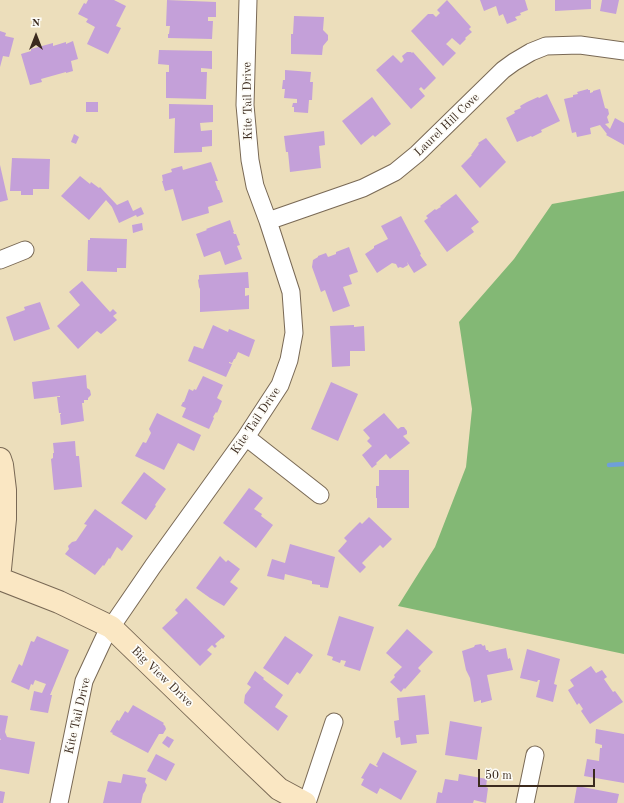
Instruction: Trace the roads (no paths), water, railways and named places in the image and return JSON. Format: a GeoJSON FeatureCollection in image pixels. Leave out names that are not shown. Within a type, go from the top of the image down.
{"type":"FeatureCollection","features":[{"type":"Feature","properties":{"kind":"street","name":"Kite Tail Drive"},"geometry":{"type":"LineString","coordinates":[[59,803],[84,681],[105,636],[153,566],[246,437],[280,385],[289,360],[294,333],[292,292],[255,186],[249,152],[245,105],[248,0]]}},
{"type":"Feature","properties":{"kind":"street","name":"Laurel Hill Cove"},"geometry":{"type":"LineString","coordinates":[[268,221],[363,188],[395,172],[417,154],[503,70],[531,52],[546,46],[580,45],[624,51]]}},
{"type":"Feature","properties":{"kind":"street"},"geometry":{"type":"LineString","coordinates":[[0,260],[25,250]]}},
{"type":"Feature","properties":{"kind":"street"},"geometry":{"type":"LineString","coordinates":[[246,437],[320,495]]}},
{"type":"Feature","properties":{"kind":"street"},"geometry":{"type":"LineString","coordinates":[[0,459],[5,490],[5,519],[0,569]]}},
{"type":"Feature","properties":{"kind":"street","name":"Big View Drive"},"geometry":{"type":"LineString","coordinates":[[0,579],[59,602],[111,627],[279,789],[306,803]]}},
{"type":"Feature","properties":{"kind":"street"},"geometry":{"type":"LineString","coordinates":[[306,803],[334,722]]}},
{"type":"Feature","properties":{"kind":"street"},"geometry":{"type":"LineString","coordinates":[[525,803],[535,755]]}},
{"type":"Feature","properties":{"kind":"waterway"},"geometry":{"type":"LineString","coordinates":[[609,465],[624,464]]}}]}
